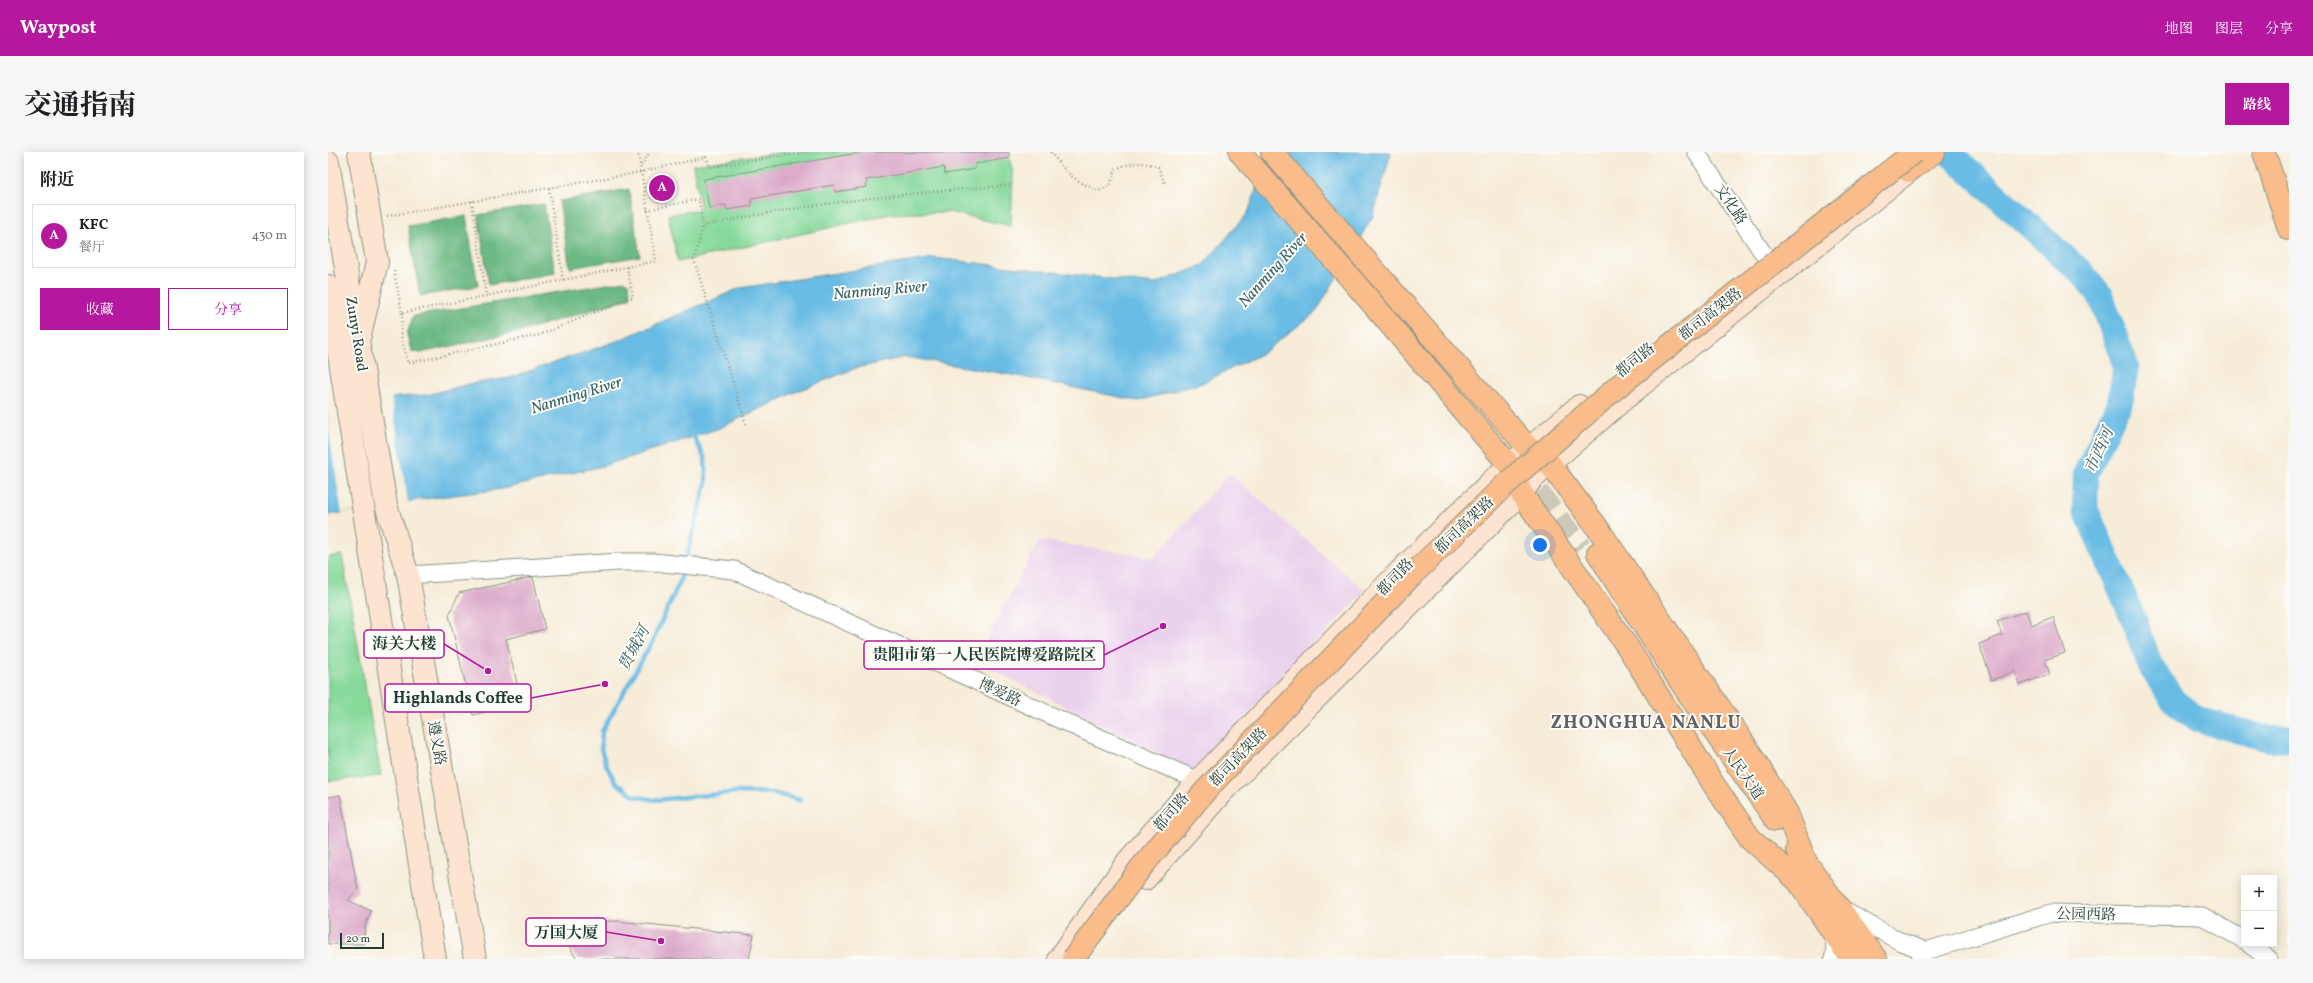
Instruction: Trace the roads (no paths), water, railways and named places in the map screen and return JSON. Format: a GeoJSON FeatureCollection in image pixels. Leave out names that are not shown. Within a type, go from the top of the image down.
{"type":"FeatureCollection","features":[{"type":"Feature","properties":{"kind":"main road"},"geometry":{"type":"LineString","coordinates":[[342,341],[377,262],[359,152]]}},
{"type":"Feature","properties":{"kind":"main road"},"geometry":{"type":"LineString","coordinates":[[1240,152],[1372,303],[1510,466],[1521,493],[1629,649],[1714,785],[1750,838],[1802,871]]}},
{"type":"Feature","properties":{"kind":"main road"},"geometry":{"type":"LineString","coordinates":[[1272,152],[1388,288],[1529,449],[1549,463],[1599,530],[1749,751],[1787,812],[1802,871]]}},
{"type":"Feature","properties":{"kind":"main road","name":"都司高架路"},"geometry":{"type":"LineString","coordinates":[[1073,959],[1140,869],[1206,790],[1408,579],[1505,485],[1616,388],[1912,162],[1934,152]]}},
{"type":"Feature","properties":{"kind":"main road"},"geometry":{"type":"LineString","coordinates":[[2264,152],[2289,229]]}},
{"type":"Feature","properties":{"kind":"main road","name":"都司路"},"geometry":{"type":"LineString","coordinates":[[1059,959],[1128,861],[1197,782],[1400,571],[1510,466],[1610,380],[1894,154]]}},
{"type":"Feature","properties":{"kind":"main road","name":"Zunyi Road"},"geometry":{"type":"LineString","coordinates":[[328,162],[342,341]]}},
{"type":"Feature","properties":{"kind":"main road","name":"都司路"},"geometry":{"type":"LineString","coordinates":[[1086,959],[1148,876],[1224,790],[1521,493],[1532,479],[1624,399],[1912,162]]}},
{"type":"Feature","properties":{"kind":"main road","name":"Zunyi Road"},"geometry":{"type":"LineString","coordinates":[[328,286],[386,505]]}},
{"type":"Feature","properties":{"kind":"main road","name":"Zunyi Road"},"geometry":{"type":"LineString","coordinates":[[357,395],[365,509],[434,959]]}},
{"type":"Feature","properties":{"kind":"main road","name":"遵义路"},"geometry":{"type":"LineString","coordinates":[[386,505],[408,575],[475,959]]}},
{"type":"Feature","properties":{"kind":"main road","name":"人民大道"},"geometry":{"type":"LineString","coordinates":[[1586,544],[1706,721],[1802,871],[1834,933],[1851,959]]}},
{"type":"Feature","properties":{"kind":"main road","name":"人民大道"},"geometry":{"type":"LineString","coordinates":[[1802,871],[1840,908],[1876,959]]}},
{"type":"Feature","properties":{"kind":"street","name":"文化路"},"geometry":{"type":"LineString","coordinates":[[1696,152],[1765,256]]}},
{"type":"Feature","properties":{"kind":"street","name":"博爱路"},"geometry":{"type":"LineString","coordinates":[[408,575],[653,562],[734,570],[1197,782],[1224,790]]}},
{"type":"Feature","properties":{"kind":"street"},"geometry":{"type":"LineString","coordinates":[[1840,908],[1923,955]]}},
{"type":"Feature","properties":{"kind":"street","name":"公园西路"},"geometry":{"type":"LineString","coordinates":[[1923,955],[2051,913],[2202,916],[2241,938]]}},
{"type":"Feature","properties":{"kind":"street"},"geometry":{"type":"LineString","coordinates":[[1833,959],[1834,933]]}},
{"type":"Feature","properties":{"kind":"street"},"geometry":{"type":"LineString","coordinates":[[2253,947],[2270,959]]}},
{"type":"Feature","properties":{"kind":"water","name":"Nanming River"},"geometry":{"type":"Polygon","coordinates":[[[1265,152],[1391,152],[1373,216],[1316,312],[1263,353],[1202,383],[1138,401],[1018,376],[906,357],[856,368],[798,391],[717,429],[603,466],[502,489],[416,500],[328,515],[328,411],[398,397],[427,395],[469,384],[509,378],[617,341],[740,288],[934,258],[1155,284],[1203,265],[1248,213],[1266,161],[1265,152]]]}},
{"type":"Feature","properties":{"kind":"waterway","name":"市西河"},"geometry":{"type":"LineString","coordinates":[[1948,152],[2082,273],[2100,295],[2126,366],[2120,402],[2086,473],[2085,508],[2134,620],[2150,665],[2173,700],[2199,720],[2269,739],[2289,738]]}},
{"type":"Feature","properties":{"kind":"waterway","name":"贯城河"},"geometry":{"type":"LineString","coordinates":[[685,562],[706,483],[705,459],[691,431]]}},
{"type":"Feature","properties":{"kind":"waterway","name":"贯城河"},"geometry":{"type":"LineString","coordinates":[[683,569],[680,581],[652,642],[602,731],[601,749],[606,765],[615,782],[634,796],[655,800],[739,792],[773,793],[800,800]]}},
{"type":"Feature","properties":{"kind":"tunnel"},"geometry":{"type":"LineString","coordinates":[[1518,466],[1581,548]]}},
{"type":"Feature","properties":{"kind":"place","name":"KFC"},"geometry":{"type":"Point","coordinates":[662,188]}},
{"type":"Feature","properties":{"kind":"place","name":"贵阳市第一人民医院博爱路院区"},"geometry":{"type":"Point","coordinates":[1163,626]}},
{"type":"Feature","properties":{"kind":"place","name":"海关大楼"},"geometry":{"type":"Point","coordinates":[488,671]}},
{"type":"Feature","properties":{"kind":"place","name":"Highlands Coffee"},"geometry":{"type":"Point","coordinates":[605,684]}},
{"type":"Feature","properties":{"kind":"place","name":"万国大厦"},"geometry":{"type":"Point","coordinates":[661,941]}},
{"type":"Feature","properties":{"kind":"district","name":"ZHONGHUA NANLU"},"geometry":{"type":"Point","coordinates":[1646,721]}}]}
